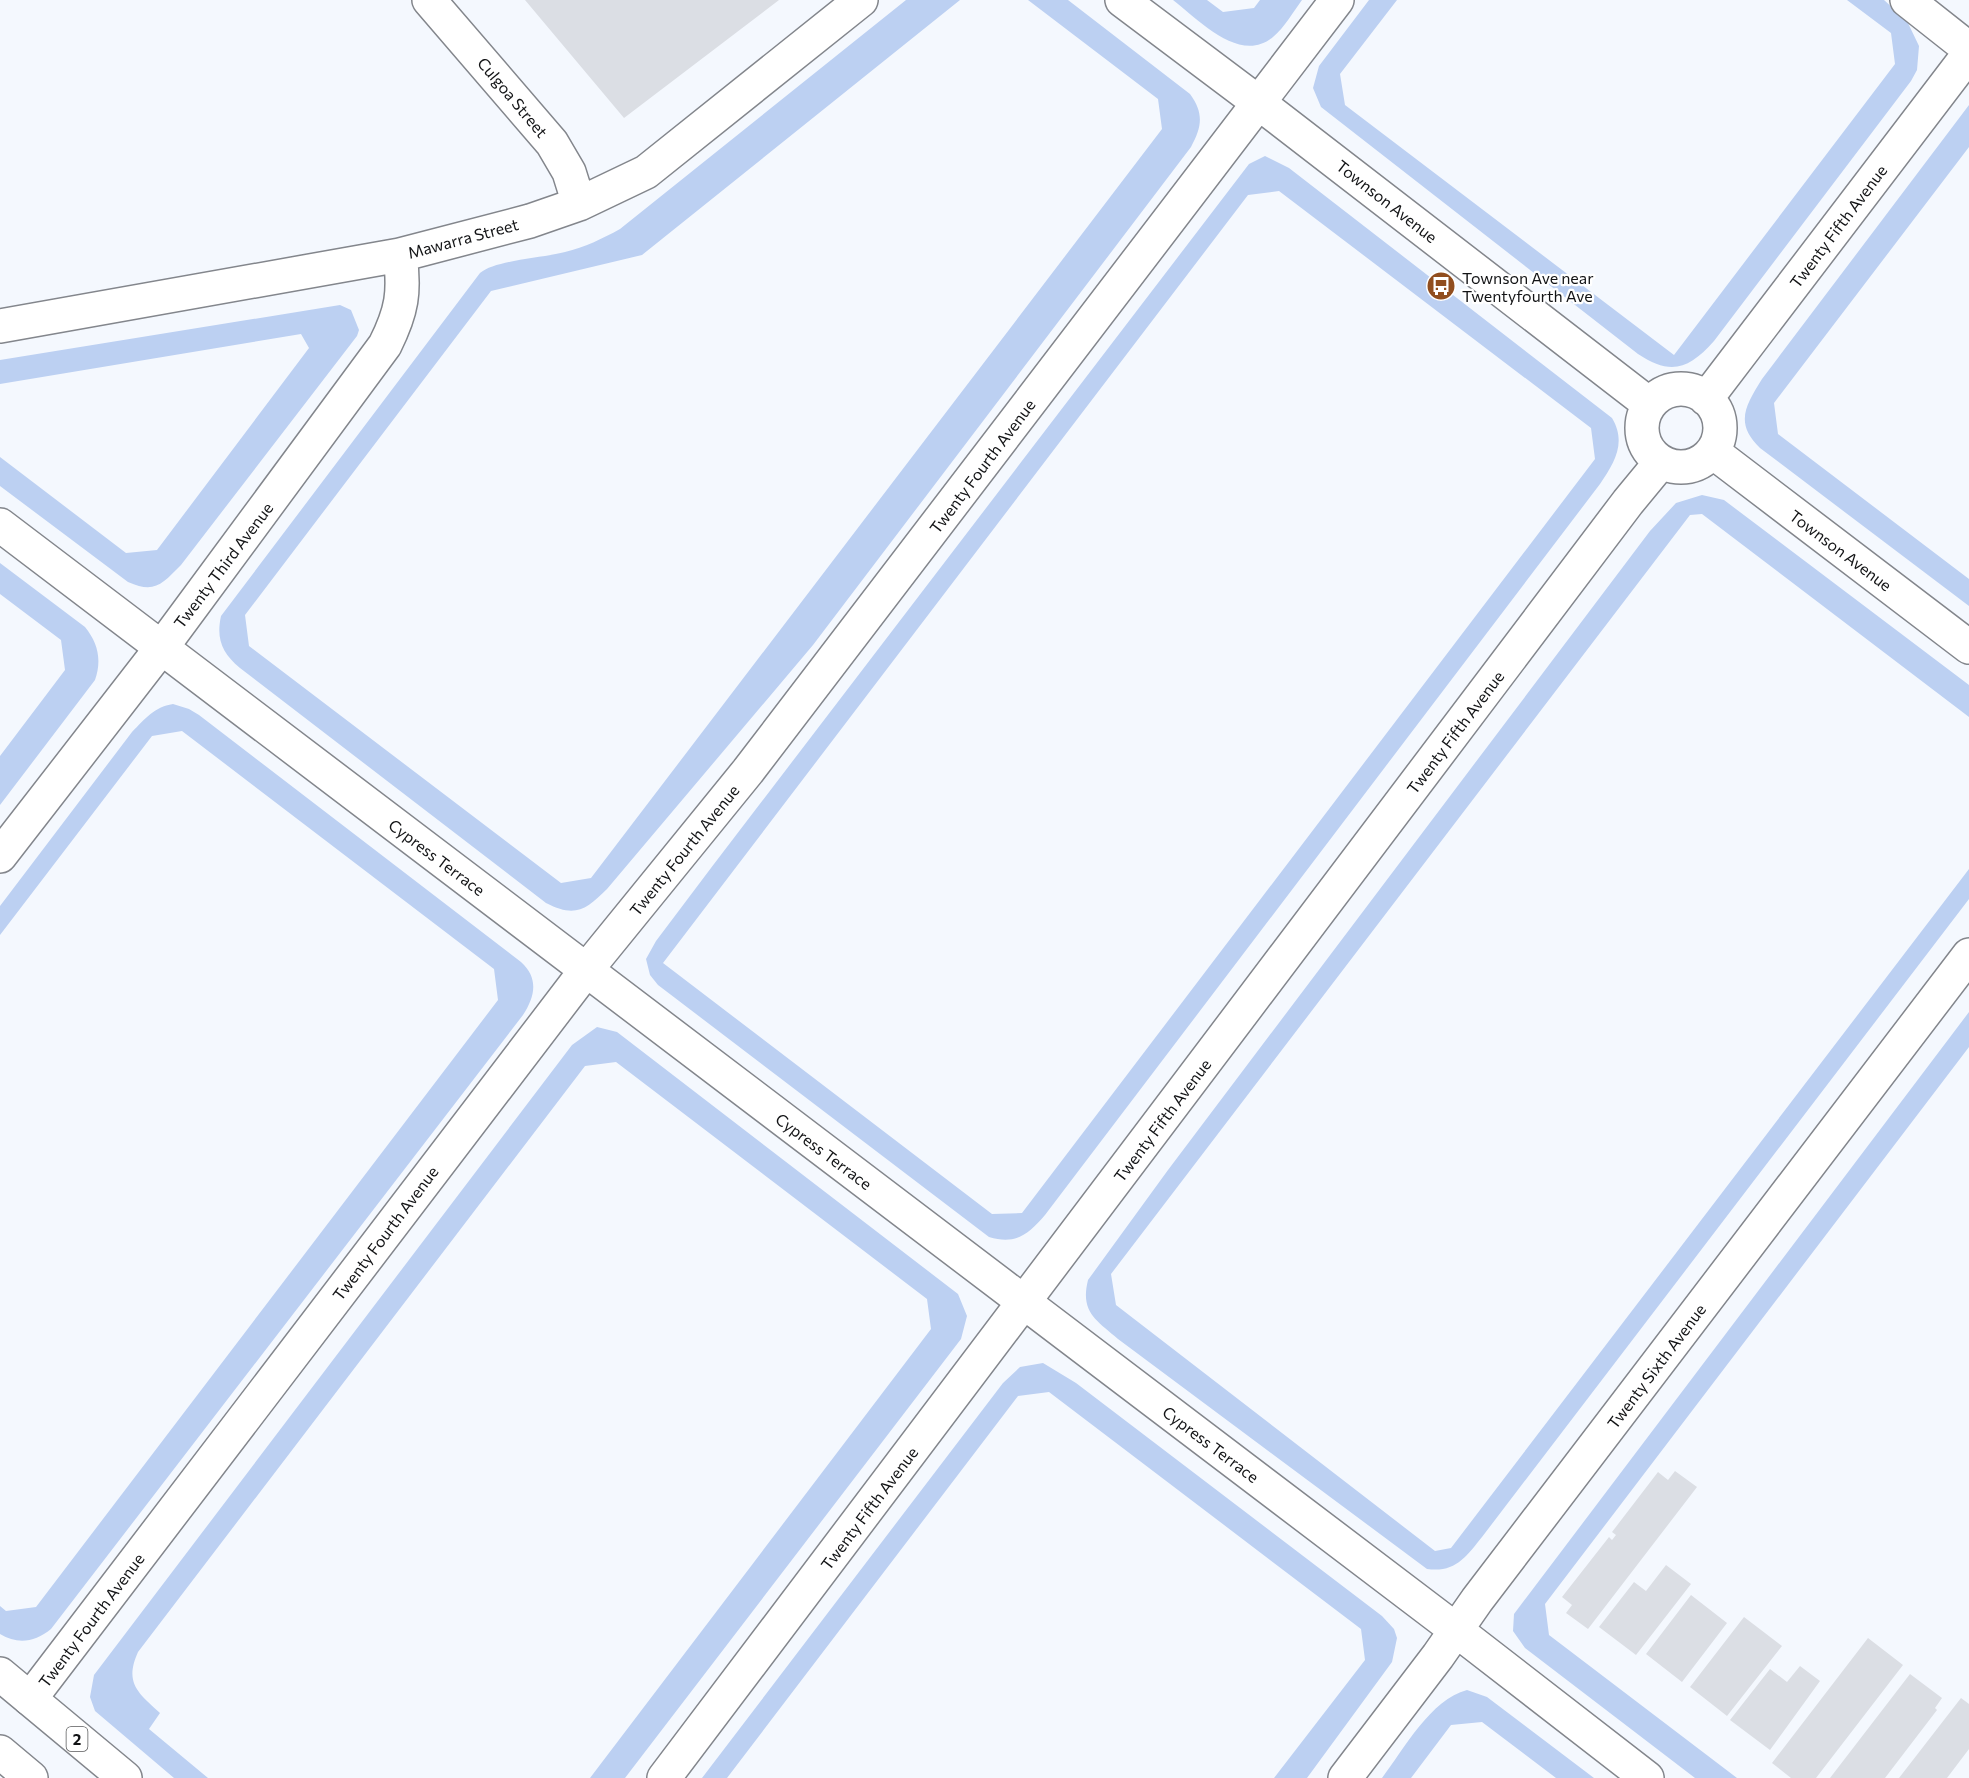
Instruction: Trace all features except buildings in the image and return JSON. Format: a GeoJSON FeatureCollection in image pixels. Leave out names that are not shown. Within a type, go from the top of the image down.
{"type":"FeatureCollection","features":[{"type":"Feature","properties":{"kind":"main road","name":"Culgoa Street"},"geometry":{"type":"LineString","coordinates":[[429,0],[552,142],[569,172],[579,204]]}},
{"type":"Feature","properties":{"kind":"main road","name":"Mawarra Street"},"geometry":{"type":"LineString","coordinates":[[0,326],[400,255],[530,221],[579,204],[646,172],[861,0]]}},
{"type":"Feature","properties":{"kind":"main road","name":"Townson Avenue"},"geometry":{"type":"LineString","coordinates":[[1122,0],[1260,103],[1649,404]]}},
{"type":"Feature","properties":{"kind":"main road","name":"Twenty Fourth Avenue"},"geometry":{"type":"LineString","coordinates":[[30,1699],[587,969],[748,771],[1337,0]]}},
{"type":"Feature","properties":{"kind":"main road"},"geometry":{"type":"LineString","coordinates":[[1907,0],[1969,49]]}},
{"type":"Feature","properties":{"kind":"main road","name":"Twenty Fifth Avenue"},"geometry":{"type":"LineString","coordinates":[[1706,399],[1969,54]]}},
{"type":"Feature","properties":{"kind":"main road","name":"Twenty Third Avenue"},"geometry":{"type":"LineString","coordinates":[[0,856],[162,647],[386,345],[402,305],[404,284],[400,255]]}},
{"type":"Feature","properties":{"kind":"main road"},"geometry":{"type":"LineString","coordinates":[[1683,389],[1706,399],[1714,407],[1720,429],[1713,452],[1694,465],[1683,468],[1660,462],[1643,442],[1642,423],[1649,404],[1670,390],[1683,389]]}},
{"type":"Feature","properties":{"kind":"main road","name":"Townson Avenue"},"geometry":{"type":"LineString","coordinates":[[1713,452],[1969,648]]}},
{"type":"Feature","properties":{"kind":"main road","name":"Twenty Fifth Avenue"},"geometry":{"type":"LineString","coordinates":[[664,1778],[1660,462]]}},
{"type":"Feature","properties":{"kind":"main road","name":"Cypress Terrace"},"geometry":{"type":"LineString","coordinates":[[0,525],[1456,1630],[1647,1778]]}},
{"type":"Feature","properties":{"kind":"main road","name":"Twenty Sixth Avenue"},"geometry":{"type":"LineString","coordinates":[[1346,1778],[1969,955]]}},
{"type":"Feature","properties":{"kind":"main road","name":"2"},"geometry":{"type":"LineString","coordinates":[[0,1674],[125,1778]]}},
{"type":"Feature","properties":{"kind":"main road"},"geometry":{"type":"LineString","coordinates":[[0,1752],[31,1778]]}},
{"type":"Feature","properties":{"kind":"shaded area"},"geometry":{"type":"Polygon","coordinates":[[[906,0],[960,0],[642,255],[491,291],[245,615],[249,646],[561,883],[591,878],[1162,129],[1158,99],[1028,0],[1068,0],[1190,94],[1198,107],[1200,120],[1191,147],[813,645],[607,889],[586,907],[573,911],[556,908],[546,903],[240,668],[229,657],[222,645],[219,632],[221,616],[480,273],[508,262],[572,250],[620,229],[906,0]]]}},
{"type":"Feature","properties":{"kind":"shaded area"},"geometry":{"type":"Polygon","coordinates":[[[1173,0],[1207,0],[1223,12],[1254,8],[1260,0],[1302,0],[1273,37],[1260,44],[1247,46],[1233,43],[1220,36],[1173,0]]]}},
{"type":"Feature","properties":{"kind":"shaded area"},"geometry":{"type":"Polygon","coordinates":[[[1369,0],[1397,0],[1340,74],[1345,105],[1674,355],[1895,64],[1891,33],[1847,0],[1884,0],[1907,21],[1919,46],[1917,70],[1714,341],[1688,363],[1670,367],[1650,361],[1638,354],[1321,107],[1313,88],[1319,66],[1369,0]]]}},
{"type":"Feature","properties":{"kind":"shaded area"},"geometry":{"type":"Polygon","coordinates":[[[1969,105],[1969,147],[1774,403],[1778,434],[1969,579],[1969,606],[1760,448],[1747,430],[1745,414],[1751,397],[1762,379],[1969,105]]]}},
{"type":"Feature","properties":{"kind":"shaded area"},"geometry":{"type":"Polygon","coordinates":[[[1265,156],[1289,168],[1612,418],[1618,436],[1617,452],[1600,484],[1045,1215],[1027,1233],[1014,1239],[989,1237],[658,985],[650,975],[646,959],[656,941],[714,864],[1249,164],[1265,156]],[[1279,191],[1248,195],[663,963],[992,1214],[1022,1213],[1595,459],[1591,428],[1279,191]]]}},
{"type":"Feature","properties":{"kind":"shaded area"},"geometry":{"type":"Polygon","coordinates":[[[340,305],[351,310],[359,330],[357,336],[181,565],[158,585],[145,587],[128,582],[0,486],[0,457],[126,553],[157,550],[309,348],[301,334],[0,384],[0,360],[340,305]]]}},
{"type":"Feature","properties":{"kind":"shaded area"},"geometry":{"type":"Polygon","coordinates":[[[1702,495],[1724,500],[1969,685],[1969,717],[1702,514],[1690,515],[1111,1274],[1116,1305],[1435,1551],[1451,1548],[1969,869],[1969,899],[1482,1537],[1459,1562],[1437,1570],[1427,1569],[1118,1339],[1097,1320],[1088,1308],[1086,1291],[1088,1280],[1168,1170],[1650,531],[1676,503],[1702,495]]]}},
{"type":"Feature","properties":{"kind":"shaded area"},"geometry":{"type":"Polygon","coordinates":[[[0,563],[85,627],[98,652],[98,666],[95,680],[0,805],[0,756],[65,670],[61,640],[0,594],[0,563]]]}},
{"type":"Feature","properties":{"kind":"shaded area"},"geometry":{"type":"Polygon","coordinates":[[[173,704],[199,715],[521,962],[531,974],[532,995],[523,1015],[51,1629],[33,1639],[13,1640],[0,1634],[0,1606],[6,1611],[36,1607],[498,1000],[494,969],[182,731],[152,736],[0,935],[0,906],[132,732],[155,711],[173,704]]]}},
{"type":"Feature","properties":{"kind":"shaded area"},"geometry":{"type":"Polygon","coordinates":[[[1969,1012],[1969,1047],[1545,1604],[1549,1635],[1737,1778],[1695,1778],[1525,1648],[1513,1631],[1514,1614],[1969,1012]]]}},
{"type":"Feature","properties":{"kind":"shaded area"},"geometry":{"type":"Polygon","coordinates":[[[597,1027],[617,1032],[958,1294],[967,1316],[961,1339],[625,1778],[590,1778],[931,1329],[927,1299],[616,1062],[585,1066],[138,1652],[132,1672],[133,1680],[140,1693],[160,1713],[149,1729],[208,1778],[174,1778],[95,1711],[90,1697],[94,1675],[572,1045],[597,1027]]]}},
{"type":"Feature","properties":{"kind":"shaded area"},"geometry":{"type":"Polygon","coordinates":[[[1043,1363],[1076,1383],[1382,1616],[1394,1629],[1397,1638],[1392,1662],[1307,1778],[1274,1778],[1365,1660],[1361,1629],[1049,1392],[1018,1396],[727,1778],[702,1778],[1003,1383],[1020,1367],[1043,1363]]]}},
{"type":"Feature","properties":{"kind":"shaded area"},"geometry":{"type":"Polygon","coordinates":[[[1467,1690],[1487,1697],[1594,1778],[1556,1778],[1482,1722],[1451,1725],[1411,1778],[1382,1778],[1430,1714],[1454,1695],[1467,1690]]]}},
{"type":"Feature","properties":{"kind":"place","name":"Townson Ave near Twentyfourth Ave"},"geometry":{"type":"Point","coordinates":[1441,286]}}]}
